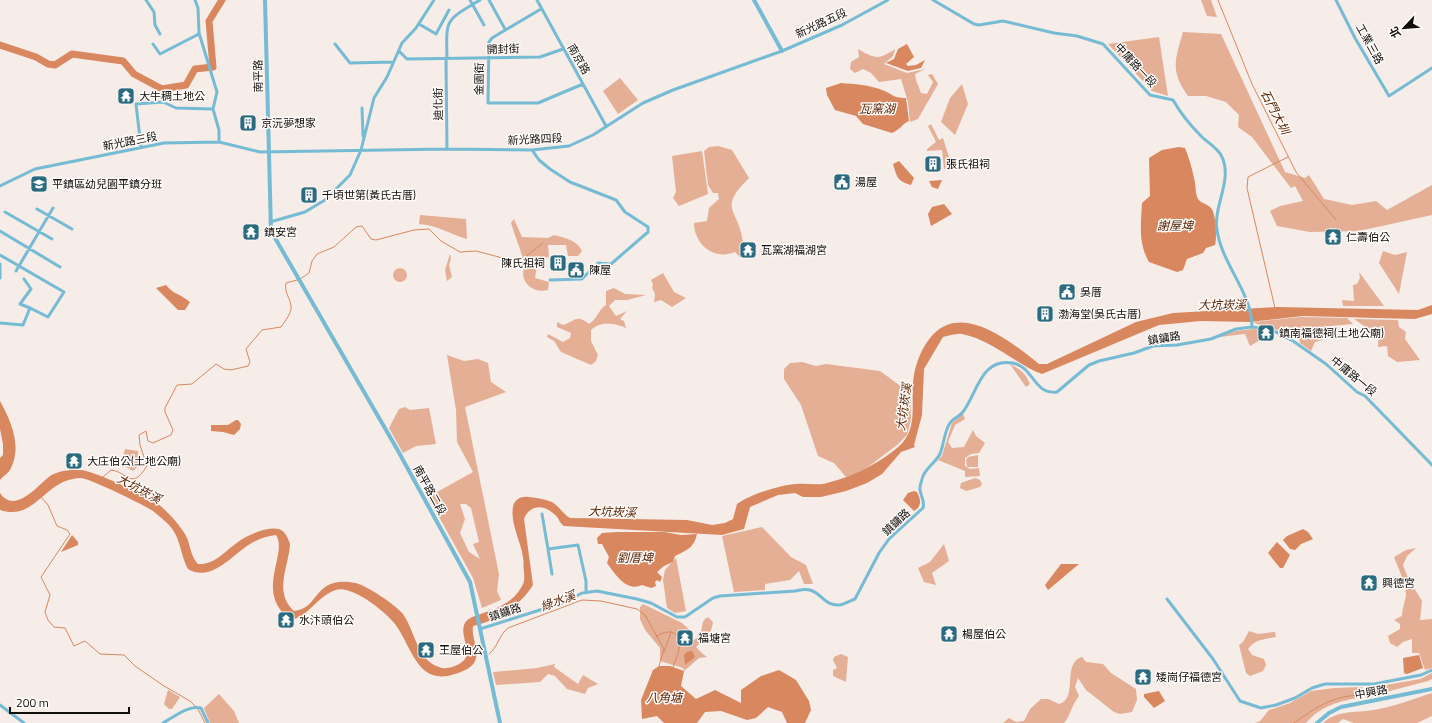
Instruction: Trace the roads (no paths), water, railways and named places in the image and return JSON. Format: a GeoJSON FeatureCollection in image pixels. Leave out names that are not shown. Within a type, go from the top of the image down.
{"type":"FeatureCollection","features":[{"type":"Feature","properties":{"kind":"street"},"geometry":{"type":"LineString","coordinates":[[146,0],[154,12],[155,25],[160,34]]}},
{"type":"Feature","properties":{"kind":"street"},"geometry":{"type":"LineString","coordinates":[[195,0],[198,8],[199,33],[217,92],[213,109],[219,130],[219,142]]}},
{"type":"Feature","properties":{"kind":"street","name":"南平路"},"geometry":{"type":"LineString","coordinates":[[265,0],[268,151]]}},
{"type":"Feature","properties":{"kind":"street"},"geometry":{"type":"LineString","coordinates":[[268,151],[270,222],[305,212],[325,200],[350,175],[361,150],[374,98],[387,77],[402,43],[419,24],[434,0]]}},
{"type":"Feature","properties":{"kind":"street"},"geometry":{"type":"LineString","coordinates":[[470,0],[484,25]]}},
{"type":"Feature","properties":{"kind":"street","name":"迪化街"},"geometry":{"type":"LineString","coordinates":[[448,149],[446,60],[447,27],[456,14],[480,0]]}},
{"type":"Feature","properties":{"kind":"street"},"geometry":{"type":"LineString","coordinates":[[489,0],[506,29]]}},
{"type":"Feature","properties":{"kind":"street","name":"南京路"},"geometry":{"type":"LineString","coordinates":[[537,0],[606,126]]}},
{"type":"Feature","properties":{"kind":"street"},"geometry":{"type":"LineString","coordinates":[[754,0],[782,51]]}},
{"type":"Feature","properties":{"kind":"street","name":"新光路五段"},"geometry":{"type":"LineString","coordinates":[[782,51],[842,25],[888,0]]}},
{"type":"Feature","properties":{"kind":"street","name":"中庸路一段"},"geometry":{"type":"LineString","coordinates":[[933,0],[974,24],[979,25],[1003,21],[1054,33],[1078,36],[1103,44],[1150,95],[1173,100],[1184,119],[1220,154],[1225,165],[1224,183],[1217,212],[1217,229],[1220,244],[1250,308],[1252,325],[1270,329],[1284,336],[1326,364],[1357,392],[1365,396],[1432,465]]}},
{"type":"Feature","properties":{"kind":"street","name":"工業三路"},"geometry":{"type":"LineString","coordinates":[[1336,0],[1355,38],[1389,96],[1432,68]]}},
{"type":"Feature","properties":{"kind":"street","name":"金園街"},"geometry":{"type":"LineString","coordinates":[[541,9],[506,29],[492,38],[489,42],[488,103],[538,103],[583,84]]}},
{"type":"Feature","properties":{"kind":"street"},"geometry":{"type":"LineString","coordinates":[[419,24],[436,34],[449,10]]}},
{"type":"Feature","properties":{"kind":"street"},"geometry":{"type":"LineString","coordinates":[[153,44],[160,54],[199,33]]}},
{"type":"Feature","properties":{"kind":"street"},"geometry":{"type":"LineString","coordinates":[[335,44],[350,63],[394,62]]}},
{"type":"Feature","properties":{"kind":"street","name":"開封街"},"geometry":{"type":"LineString","coordinates":[[399,51],[408,59],[446,60],[540,57],[563,49]]}},
{"type":"Feature","properties":{"kind":"street","name":"新光路四段"},"geometry":{"type":"LineString","coordinates":[[268,151],[448,149],[532,150],[569,146],[606,126],[643,103],[672,90],[782,51]]}},
{"type":"Feature","properties":{"kind":"street"},"geometry":{"type":"LineString","coordinates":[[141,147],[136,104],[163,102],[176,108],[213,109]]}},
{"type":"Feature","properties":{"kind":"street"},"geometry":{"type":"LineString","coordinates":[[362,108],[363,140]]}},
{"type":"Feature","properties":{"kind":"street","name":"新光路三段"},"geometry":{"type":"LineString","coordinates":[[0,186],[35,169],[164,143],[219,142],[260,152],[268,151]]}},
{"type":"Feature","properties":{"kind":"street"},"geometry":{"type":"LineString","coordinates":[[532,150],[539,160],[550,169],[570,182],[616,200],[625,212],[648,227],[648,232],[612,264],[598,263],[582,279],[550,280]]}},
{"type":"Feature","properties":{"kind":"street"},"geometry":{"type":"LineString","coordinates":[[16,271],[53,208]]}},
{"type":"Feature","properties":{"kind":"street"},"geometry":{"type":"LineString","coordinates":[[37,209],[72,229]]}},
{"type":"Feature","properties":{"kind":"street"},"geometry":{"type":"LineString","coordinates":[[5,212],[52,240]]}},
{"type":"Feature","properties":{"kind":"street","name":"南平路二段"},"geometry":{"type":"LineString","coordinates":[[270,222],[271,231],[397,449],[470,582],[500,723]]}},
{"type":"Feature","properties":{"kind":"street"},"geometry":{"type":"LineString","coordinates":[[0,231],[60,267]]}},
{"type":"Feature","properties":{"kind":"street"},"geometry":{"type":"LineString","coordinates":[[0,255],[20,265],[64,292],[48,316],[20,304],[31,289],[24,279]]}},
{"type":"Feature","properties":{"kind":"street"},"geometry":{"type":"LineString","coordinates":[[0,264],[0,278]]}},
{"type":"Feature","properties":{"kind":"street"},"geometry":{"type":"LineString","coordinates":[[0,323],[23,325],[30,308]]}},
{"type":"Feature","properties":{"kind":"street","name":"鎮鏞路"},"geometry":{"type":"LineString","coordinates":[[480,627],[565,602],[586,592],[597,591],[651,603],[677,616],[685,617],[713,598],[720,596],[795,591],[804,588],[812,589],[824,600],[839,605],[855,600],[879,553],[889,539],[923,508],[925,503],[919,489],[923,475],[929,465],[939,456],[951,422],[962,413],[981,376],[992,366],[1001,362],[1013,363],[1023,368],[1031,375],[1039,388],[1051,393],[1057,392],[1089,365],[1099,361],[1134,353],[1153,346],[1178,345],[1211,339],[1236,329],[1252,325]]}},
{"type":"Feature","properties":{"kind":"street"},"geometry":{"type":"LineString","coordinates":[[542,514],[552,574]]}},
{"type":"Feature","properties":{"kind":"street"},"geometry":{"type":"LineString","coordinates":[[548,549],[578,545],[586,581],[586,592]]}},
{"type":"Feature","properties":{"kind":"street"},"geometry":{"type":"LineString","coordinates":[[1166,599],[1213,659],[1240,701],[1261,708],[1276,705],[1295,698],[1312,688],[1325,684],[1374,684],[1421,675],[1432,670]]}},
{"type":"Feature","properties":{"kind":"street","name":"中興路"},"geometry":{"type":"LineString","coordinates":[[1317,723],[1328,713],[1341,707],[1432,689]]}},
{"type":"Feature","properties":{"kind":"street"},"geometry":{"type":"LineString","coordinates":[[0,705],[24,723]]}},
{"type":"Feature","properties":{"kind":"street"},"geometry":{"type":"LineString","coordinates":[[163,723],[188,709],[195,707],[204,712],[208,723]]}},
{"type":"Feature","properties":{"kind":"water"},"geometry":{"type":"Polygon","coordinates":[[[907,44],[914,57],[906,64],[908,66],[916,65],[925,60],[921,68],[908,71],[886,63],[894,59],[898,49],[907,44]]]}},
{"type":"Feature","properties":{"kind":"water","name":"瓦窯湖"},"geometry":{"type":"Polygon","coordinates":[[[841,83],[872,87],[886,91],[895,97],[906,98],[909,121],[892,133],[863,124],[856,116],[835,110],[827,95],[826,88],[841,83]]]}},
{"type":"Feature","properties":{"kind":"water","name":"謝屋埤"},"geometry":{"type":"Polygon","coordinates":[[[1179,147],[1185,148],[1188,156],[1195,180],[1197,197],[1213,211],[1216,226],[1216,237],[1215,245],[1206,248],[1203,253],[1187,259],[1183,270],[1177,272],[1149,262],[1143,248],[1141,226],[1142,203],[1150,196],[1149,158],[1162,150],[1179,147]]]}},
{"type":"Feature","properties":{"kind":"water"},"geometry":{"type":"Polygon","coordinates":[[[899,161],[914,178],[911,185],[898,178],[893,164],[899,161]]]}},
{"type":"Feature","properties":{"kind":"water"},"geometry":{"type":"Polygon","coordinates":[[[942,180],[938,189],[932,187],[929,181],[942,180]]]}},
{"type":"Feature","properties":{"kind":"water"},"geometry":{"type":"Polygon","coordinates":[[[944,204],[952,214],[931,226],[928,214],[932,207],[944,204]]]}},
{"type":"Feature","properties":{"kind":"water"},"geometry":{"type":"Polygon","coordinates":[[[166,285],[172,291],[190,302],[185,310],[178,310],[156,288],[166,285]]]}},
{"type":"Feature","properties":{"kind":"water"},"geometry":{"type":"Polygon","coordinates":[[[1432,305],[1432,314],[1415,319],[1303,316],[1249,322],[1201,321],[1159,325],[1042,374],[1022,364],[993,346],[973,337],[955,334],[943,337],[924,369],[922,415],[914,445],[915,447],[901,452],[882,474],[867,483],[846,491],[821,497],[803,497],[795,493],[778,495],[750,507],[744,529],[722,535],[564,526],[556,515],[546,509],[541,507],[529,511],[524,519],[533,585],[528,593],[515,606],[491,620],[473,626],[473,635],[477,653],[474,663],[469,668],[455,674],[442,676],[432,675],[424,670],[411,653],[395,624],[379,608],[353,592],[337,590],[328,593],[298,618],[291,619],[285,615],[277,605],[273,594],[274,572],[279,551],[279,542],[276,535],[253,542],[221,566],[205,573],[188,569],[173,530],[153,511],[87,479],[76,478],[63,482],[55,486],[34,504],[19,511],[10,512],[0,510],[0,493],[6,499],[12,501],[19,500],[33,491],[53,474],[65,471],[80,470],[96,474],[132,490],[158,504],[172,517],[186,535],[193,556],[198,564],[204,564],[215,560],[238,542],[252,534],[274,528],[279,529],[285,533],[290,544],[283,587],[284,596],[294,611],[309,605],[318,593],[331,584],[341,582],[355,583],[366,587],[403,614],[418,646],[427,660],[434,665],[447,668],[458,665],[466,658],[467,649],[463,633],[465,623],[475,616],[509,601],[517,594],[523,584],[522,551],[514,526],[512,513],[515,502],[519,499],[529,497],[552,502],[570,518],[687,520],[712,525],[725,523],[733,519],[737,504],[743,500],[774,488],[801,484],[824,484],[853,475],[877,462],[902,443],[908,434],[913,413],[913,378],[916,366],[927,343],[940,329],[955,323],[971,324],[988,330],[1006,339],[1039,364],[1047,364],[1136,322],[1173,313],[1278,307],[1418,310],[1432,305]]]}},
{"type":"Feature","properties":{"kind":"water"},"geometry":{"type":"Polygon","coordinates":[[[0,401],[14,434],[15,451],[14,460],[10,470],[0,480],[0,458],[3,455],[3,444],[0,429],[0,401]]]}},
{"type":"Feature","properties":{"kind":"water"},"geometry":{"type":"Polygon","coordinates":[[[238,420],[241,424],[240,429],[234,435],[211,431],[211,425],[228,425],[238,420]]]}},
{"type":"Feature","properties":{"kind":"water"},"geometry":{"type":"Polygon","coordinates":[[[914,491],[917,492],[920,505],[914,511],[903,500],[908,493],[914,491]]]}},
{"type":"Feature","properties":{"kind":"water"},"geometry":{"type":"Polygon","coordinates":[[[1303,529],[1308,532],[1313,539],[1301,544],[1295,550],[1290,549],[1283,540],[1287,536],[1303,529]]]}},
{"type":"Feature","properties":{"kind":"water","name":"劉厝埤"},"geometry":{"type":"Polygon","coordinates":[[[664,532],[681,535],[697,534],[692,546],[675,556],[673,562],[664,566],[657,572],[662,577],[660,582],[657,580],[655,582],[656,586],[651,588],[642,585],[636,587],[626,584],[618,577],[607,563],[609,557],[602,544],[598,544],[597,538],[602,533],[664,532]]]}},
{"type":"Feature","properties":{"kind":"water"},"geometry":{"type":"Polygon","coordinates":[[[72,535],[78,542],[78,545],[61,552],[72,535]]]}},
{"type":"Feature","properties":{"kind":"water"},"geometry":{"type":"Polygon","coordinates":[[[1277,542],[1290,555],[1283,568],[1280,568],[1268,553],[1277,542]]]}},
{"type":"Feature","properties":{"kind":"water"},"geometry":{"type":"Polygon","coordinates":[[[1061,564],[1079,564],[1048,590],[1045,585],[1061,564]]]}},
{"type":"Feature","properties":{"kind":"water"},"geometry":{"type":"Polygon","coordinates":[[[692,651],[695,657],[685,665],[684,655],[687,652],[692,651]]]}},
{"type":"Feature","properties":{"kind":"water"},"geometry":{"type":"Polygon","coordinates":[[[1419,655],[1423,668],[1407,674],[1404,673],[1403,658],[1419,655]]]}},
{"type":"Feature","properties":{"kind":"water","name":"八角塘"},"geometry":{"type":"Polygon","coordinates":[[[659,666],[670,666],[684,671],[681,686],[696,699],[715,690],[741,703],[741,690],[761,676],[779,670],[796,680],[809,701],[811,710],[805,723],[787,723],[782,712],[768,707],[756,718],[747,720],[721,711],[705,712],[697,723],[664,723],[657,716],[642,719],[641,700],[653,670],[659,666]]]}},
{"type":"Feature","properties":{"kind":"water"},"geometry":{"type":"Polygon","coordinates":[[[1159,691],[1165,701],[1154,708],[1144,697],[1144,694],[1159,691]]]}},
{"type":"Feature","properties":{"kind":"waterway"},"geometry":{"type":"LineString","coordinates":[[0,45],[36,57],[48,64],[55,65],[72,54],[123,61],[134,74],[162,89],[186,85],[195,69],[213,67],[209,21],[222,0]]}},
{"type":"Feature","properties":{"kind":"waterway","name":"石門大圳"},"geometry":{"type":"LineString","coordinates":[[1218,0],[1252,84],[1296,172],[1336,220]]}},
{"type":"Feature","properties":{"kind":"waterway"},"geometry":{"type":"LineString","coordinates":[[1275,308],[1247,188],[1248,177],[1288,157]]}},
{"type":"Feature","properties":{"kind":"waterway"},"geometry":{"type":"LineString","coordinates":[[300,279],[309,273],[312,261],[317,254],[334,247],[356,227],[362,226],[371,239],[376,240],[414,230],[429,229],[441,241],[460,252],[476,251],[514,261],[525,257],[543,243]]}},
{"type":"Feature","properties":{"kind":"waterway","name":"大坑崁溪"},"geometry":{"type":"LineString","coordinates":[[103,477],[111,470],[117,471],[133,479],[142,473],[147,466],[140,445],[139,435],[146,431],[148,441],[153,443],[171,435],[173,430],[165,412],[165,408],[177,385],[192,384],[216,364],[224,369],[231,370],[248,366],[250,362],[246,349],[262,330],[281,327],[288,317],[291,306],[286,290],[286,283],[297,280]]}},
{"type":"Feature","properties":{"kind":"waterway"},"geometry":{"type":"LineString","coordinates":[[41,497],[48,505],[57,526],[67,530],[70,534],[41,577],[50,595],[45,612],[48,620],[54,627],[65,628],[74,646],[85,641],[100,654],[124,655],[135,666],[164,686],[190,701],[196,707]]}},
{"type":"Feature","properties":{"kind":"waterway","name":"綠水溪"},"geometry":{"type":"LineString","coordinates":[[489,654],[502,634],[508,628],[582,600],[601,601],[637,609],[645,615],[664,649],[659,666]]}},
{"type":"Feature","properties":{"kind":"waterway","name":"綠水溪"},"geometry":{"type":"LineString","coordinates":[[656,637],[666,632],[674,633],[676,635],[679,643],[679,649],[673,667]]}},
{"type":"Feature","properties":{"kind":"waterway","name":"綠水溪"},"geometry":{"type":"LineString","coordinates":[[664,652],[671,632]]}},
{"type":"Feature","properties":{"kind":"waterway","name":"石門大圳"},"geometry":{"type":"LineString","coordinates":[[1294,723],[1323,704],[1342,697],[1364,695],[1378,696]]}},
{"type":"Feature","properties":{"kind":"waterway"},"geometry":{"type":"LineString","coordinates":[[198,709],[205,723]]}},
{"type":"Feature","properties":{"kind":"place","name":"大牛稠土地公"},"geometry":{"type":"Point","coordinates":[126,96]}},
{"type":"Feature","properties":{"kind":"place","name":"京沅夢想家"},"geometry":{"type":"Point","coordinates":[248,123]}},
{"type":"Feature","properties":{"kind":"place","name":"張氏祖祠"},"geometry":{"type":"Point","coordinates":[933,164]}},
{"type":"Feature","properties":{"kind":"place","name":"湯屋"},"geometry":{"type":"Point","coordinates":[842,182]}},
{"type":"Feature","properties":{"kind":"place","name":"平鎮區幼兒園平鎮分班"},"geometry":{"type":"Point","coordinates":[39,184]}},
{"type":"Feature","properties":{"kind":"place","name":"千頃世第(黃氏古厝)"},"geometry":{"type":"Point","coordinates":[309,195]}},
{"type":"Feature","properties":{"kind":"place","name":"鎮安宮"},"geometry":{"type":"Point","coordinates":[251,232]}},
{"type":"Feature","properties":{"kind":"place","name":"仁壽伯公"},"geometry":{"type":"Point","coordinates":[1333,237]}},
{"type":"Feature","properties":{"kind":"place","name":"瓦窯湖福湖宮"},"geometry":{"type":"Point","coordinates":[748,250]}},
{"type":"Feature","properties":{"kind":"place","name":"陳氏祖祠"},"geometry":{"type":"Point","coordinates":[558,263]}},
{"type":"Feature","properties":{"kind":"place","name":"陳屋"},"geometry":{"type":"Point","coordinates":[576,270]}},
{"type":"Feature","properties":{"kind":"place","name":"吳厝"},"geometry":{"type":"Point","coordinates":[1067,292]}},
{"type":"Feature","properties":{"kind":"place","name":"渤海堂(吳氏古厝)"},"geometry":{"type":"Point","coordinates":[1045,314]}},
{"type":"Feature","properties":{"kind":"place","name":"鎮南福德祠(土地公廟)"},"geometry":{"type":"Point","coordinates":[1266,333]}},
{"type":"Feature","properties":{"kind":"place","name":"大庄伯公(土地公廟)"},"geometry":{"type":"Point","coordinates":[74,461]}},
{"type":"Feature","properties":{"kind":"place","name":"興德宮"},"geometry":{"type":"Point","coordinates":[1369,583]}},
{"type":"Feature","properties":{"kind":"place","name":"水汴頭伯公"},"geometry":{"type":"Point","coordinates":[286,620]}},
{"type":"Feature","properties":{"kind":"place","name":"楊屋伯公"},"geometry":{"type":"Point","coordinates":[949,634]}},
{"type":"Feature","properties":{"kind":"place","name":"福塘宮"},"geometry":{"type":"Point","coordinates":[685,638]}},
{"type":"Feature","properties":{"kind":"place","name":"王屋伯公"},"geometry":{"type":"Point","coordinates":[426,650]}},
{"type":"Feature","properties":{"kind":"place","name":"矮崗仔福德宮"},"geometry":{"type":"Point","coordinates":[1143,677]}}]}
